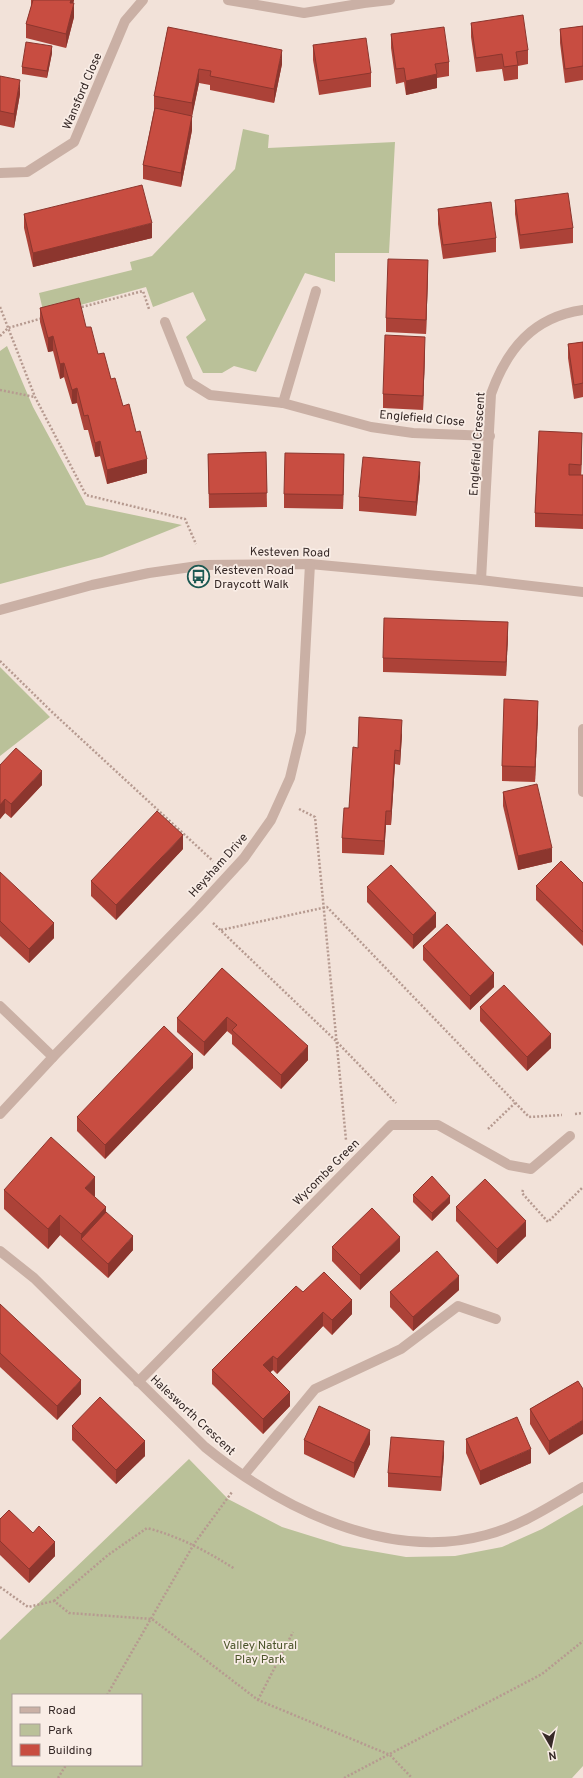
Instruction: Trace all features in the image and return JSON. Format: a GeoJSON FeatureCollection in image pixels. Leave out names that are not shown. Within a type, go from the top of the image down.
{"type":"FeatureCollection","features":[{"type":"Feature","properties":{"kind":"street","name":"Wansford Close"},"geometry":{"type":"LineString","coordinates":[[0,173],[27,172],[74,142],[125,21],[143,0]]}},
{"type":"Feature","properties":{"kind":"street"},"geometry":{"type":"LineString","coordinates":[[228,0],[232,2],[304,13],[390,0]]}},
{"type":"Feature","properties":{"kind":"street"},"geometry":{"type":"LineString","coordinates":[[283,403],[316,291]]}},
{"type":"Feature","properties":{"kind":"street","name":"Englefield Crescent"},"geometry":{"type":"LineString","coordinates":[[481,580],[490,436],[491,394],[499,372],[511,351],[528,334],[548,320],[570,312],[583,310]]}},
{"type":"Feature","properties":{"kind":"street","name":"Englefield Close"},"geometry":{"type":"LineString","coordinates":[[165,322],[189,382],[210,395],[283,403],[371,427],[413,433],[490,436]]}},
{"type":"Feature","properties":{"kind":"street","name":"Kesteven Road"},"geometry":{"type":"LineString","coordinates":[[0,610],[92,585],[149,573],[205,565],[310,564],[481,580],[583,592]]}},
{"type":"Feature","properties":{"kind":"street","name":"Heysham Drive"},"geometry":{"type":"LineString","coordinates":[[0,1114],[53,1057],[198,908],[259,840],[282,799],[290,778],[301,732],[310,564]]}},
{"type":"Feature","properties":{"kind":"street"},"geometry":{"type":"LineString","coordinates":[[583,729],[583,792]]}},
{"type":"Feature","properties":{"kind":"street"},"geometry":{"type":"LineString","coordinates":[[0,1006],[53,1057]]}},
{"type":"Feature","properties":{"kind":"street","name":"Wycombe Green"},"geometry":{"type":"LineString","coordinates":[[138,1382],[391,1125],[438,1125],[509,1165],[531,1169]]}},
{"type":"Feature","properties":{"kind":"street"},"geometry":{"type":"LineString","coordinates":[[531,1169],[570,1136]]}},
{"type":"Feature","properties":{"kind":"street","name":"Halesworth Crescent"},"geometry":{"type":"LineString","coordinates":[[0,1251],[34,1278],[138,1382],[205,1446],[244,1475],[296,1507],[325,1519],[375,1536],[397,1541],[419,1543],[464,1540],[508,1528],[528,1519],[583,1487]]}},
{"type":"Feature","properties":{"kind":"street"},"geometry":{"type":"LineString","coordinates":[[244,1475],[315,1389],[401,1349],[458,1306],[496,1319]]}},
{"type":"Feature","properties":{"kind":"path"},"geometry":{"type":"LineString","coordinates":[[76,309],[143,290],[149,308],[165,322]]}},
{"type":"Feature","properties":{"kind":"path"},"geometry":{"type":"LineString","coordinates":[[0,307],[35,398],[86,495],[186,519],[205,565]]}},
{"type":"Feature","properties":{"kind":"path"},"geometry":{"type":"LineString","coordinates":[[0,336],[8,328],[46,318]]}},
{"type":"Feature","properties":{"kind":"path"},"geometry":{"type":"LineString","coordinates":[[0,390],[35,398]]}},
{"type":"Feature","properties":{"kind":"path"},"geometry":{"type":"LineString","coordinates":[[0,661],[52,712],[228,875]]}},
{"type":"Feature","properties":{"kind":"path"},"geometry":{"type":"LineString","coordinates":[[282,799],[315,818],[348,1169]]}},
{"type":"Feature","properties":{"kind":"path"},"geometry":{"type":"LineString","coordinates":[[221,930],[327,907],[528,1117],[583,1113]]}},
{"type":"Feature","properties":{"kind":"path"},"geometry":{"type":"LineString","coordinates":[[198,908],[336,1041],[417,1125]]}},
{"type":"Feature","properties":{"kind":"path"},"geometry":{"type":"LineString","coordinates":[[472,1144],[515,1103]]}},
{"type":"Feature","properties":{"kind":"path"},"geometry":{"type":"LineString","coordinates":[[531,1169],[522,1193],[548,1222],[583,1187]]}},
{"type":"Feature","properties":{"kind":"path"},"geometry":{"type":"LineString","coordinates":[[108,1694],[194,1544],[244,1475]]}},
{"type":"Feature","properties":{"kind":"path"},"geometry":{"type":"LineString","coordinates":[[0,1587],[28,1607],[54,1601],[108,1555],[147,1528],[169,1534],[194,1544],[235,1569]]}},
{"type":"Feature","properties":{"kind":"path"},"geometry":{"type":"LineString","coordinates":[[54,1601],[69,1613],[152,1619],[258,1700],[390,1755],[412,1778]]}},
{"type":"Feature","properties":{"kind":"path"},"geometry":{"type":"LineString","coordinates":[[258,1700],[293,1632]]}},
{"type":"Feature","properties":{"kind":"path"},"geometry":{"type":"LineString","coordinates":[[344,1778],[542,1674],[583,1641]]}},
{"type":"Feature","properties":{"kind":"path"},"geometry":{"type":"LineString","coordinates":[[58,1778],[65,1766]]}},
{"type":"Feature","properties":{"kind":"green space"},"geometry":{"type":"Polygon","coordinates":[[[243,129],[269,135],[268,148],[395,142],[389,253],[335,253],[335,282],[305,273],[256,372],[234,366],[222,373],[203,373],[186,337],[206,320],[193,292],[153,307],[146,287],[44,315],[39,293],[132,270],[130,262],[152,256],[235,169],[243,129]]]}},
{"type":"Feature","properties":{"kind":"green space"},"geometry":{"type":"Polygon","coordinates":[[[7,346],[33,407],[86,505],[182,525],[102,557],[0,584],[0,351],[7,346]]]}},
{"type":"Feature","properties":{"kind":"green space"},"geometry":{"type":"Polygon","coordinates":[[[0,667],[50,717],[0,756],[0,667]]]}},
{"type":"Feature","properties":{"kind":"green space","name":"Valley Natural Play Park"},"geometry":{"type":"Polygon","coordinates":[[[189,1459],[228,1499],[282,1527],[343,1546],[406,1557],[455,1556],[502,1547],[542,1529],[583,1505],[583,1766],[572,1778],[0,1778],[0,1640],[189,1459]]]}},
{"type":"Feature","properties":{"kind":"building"},"geometry":{"type":"Polygon","coordinates":[[[33,0],[71,0],[70,3],[74,3],[66,34],[26,24],[33,0]]]}},
{"type":"Feature","properties":{"kind":"building"},"geometry":{"type":"Polygon","coordinates":[[[523,15],[528,50],[516,52],[518,65],[504,67],[502,54],[476,58],[471,23],[523,15]]]}},
{"type":"Feature","properties":{"kind":"building"},"geometry":{"type":"Polygon","coordinates":[[[583,26],[583,66],[565,69],[560,29],[583,26]]]}},
{"type":"Feature","properties":{"kind":"building"},"geometry":{"type":"Polygon","coordinates":[[[168,27],[282,50],[274,89],[210,76],[211,71],[199,69],[192,103],[154,96],[168,27]]]}},
{"type":"Feature","properties":{"kind":"building"},"geometry":{"type":"Polygon","coordinates":[[[444,27],[449,62],[435,64],[437,74],[406,81],[404,68],[396,69],[391,34],[444,27]]]}},
{"type":"Feature","properties":{"kind":"building"},"geometry":{"type":"Polygon","coordinates":[[[366,38],[371,73],[319,81],[313,45],[366,38]]]}},
{"type":"Feature","properties":{"kind":"building"},"geometry":{"type":"Polygon","coordinates":[[[26,42],[52,46],[47,71],[22,67],[26,42]]]}},
{"type":"Feature","properties":{"kind":"building"},"geometry":{"type":"Polygon","coordinates":[[[0,76],[20,80],[14,114],[0,111],[0,76]]]}},
{"type":"Feature","properties":{"kind":"building"},"geometry":{"type":"Polygon","coordinates":[[[155,108],[192,116],[181,173],[143,165],[155,108]]]}},
{"type":"Feature","properties":{"kind":"building"},"geometry":{"type":"Polygon","coordinates":[[[142,185],[152,223],[33,253],[24,214],[142,185]]]}},
{"type":"Feature","properties":{"kind":"building"},"geometry":{"type":"Polygon","coordinates":[[[568,193],[573,228],[520,235],[515,200],[568,193]]]}},
{"type":"Feature","properties":{"kind":"building"},"geometry":{"type":"Polygon","coordinates":[[[491,202],[496,238],[443,245],[438,209],[491,202]]]}},
{"type":"Feature","properties":{"kind":"building"},"geometry":{"type":"Polygon","coordinates":[[[388,259],[428,260],[426,320],[386,318],[388,259]]]}},
{"type":"Feature","properties":{"kind":"building"},"geometry":{"type":"Polygon","coordinates":[[[79,298],[86,327],[91,327],[98,354],[104,353],[111,379],[115,378],[123,406],[129,404],[136,432],[140,431],[147,459],[107,470],[100,441],[95,443],[88,415],[84,416],[77,388],[72,390],[64,363],[60,364],[53,336],[48,338],[40,308],[79,298]]]}},
{"type":"Feature","properties":{"kind":"building"},"geometry":{"type":"Polygon","coordinates":[[[385,335],[425,337],[423,396],[383,394],[385,335]]]}},
{"type":"Feature","properties":{"kind":"building"},"geometry":{"type":"Polygon","coordinates":[[[583,342],[583,383],[574,385],[568,344],[583,342]]]}},
{"type":"Feature","properties":{"kind":"building"},"geometry":{"type":"Polygon","coordinates":[[[539,431],[582,433],[581,465],[569,464],[569,475],[583,475],[583,515],[535,513],[539,431]]]}},
{"type":"Feature","properties":{"kind":"building"},"geometry":{"type":"Polygon","coordinates":[[[266,452],[267,493],[209,494],[208,454],[266,452]]]}},
{"type":"Feature","properties":{"kind":"building"},"geometry":{"type":"Polygon","coordinates":[[[285,453],[344,454],[343,495],[284,494],[285,453]]]}},
{"type":"Feature","properties":{"kind":"building"},"geometry":{"type":"Polygon","coordinates":[[[363,457],[420,462],[416,502],[359,497],[363,457]]]}},
{"type":"Feature","properties":{"kind":"building"},"geometry":{"type":"Polygon","coordinates":[[[384,618],[508,622],[506,662],[383,658],[384,618]]]}},
{"type":"Feature","properties":{"kind":"building"},"geometry":{"type":"Polygon","coordinates":[[[504,699],[538,701],[535,767],[502,766],[504,699]]]}},
{"type":"Feature","properties":{"kind":"building"},"geometry":{"type":"Polygon","coordinates":[[[359,717],[402,720],[400,751],[395,750],[391,811],[386,811],[384,841],[342,838],[344,808],[349,808],[353,747],[358,748],[359,717]]]}},
{"type":"Feature","properties":{"kind":"building"},"geometry":{"type":"Polygon","coordinates":[[[16,748],[42,771],[11,804],[5,799],[0,805],[0,765],[16,748]]]}},
{"type":"Feature","properties":{"kind":"building"},"geometry":{"type":"Polygon","coordinates":[[[537,784],[552,848],[518,856],[503,792],[537,784]]]}},
{"type":"Feature","properties":{"kind":"building"},"geometry":{"type":"Polygon","coordinates":[[[157,811],[183,835],[116,905],[91,881],[157,811]]]}},
{"type":"Feature","properties":{"kind":"building"},"geometry":{"type":"Polygon","coordinates":[[[561,861],[583,883],[583,932],[536,886],[561,861]]]}},
{"type":"Feature","properties":{"kind":"building"},"geometry":{"type":"Polygon","coordinates":[[[391,865],[436,913],[413,935],[367,887],[391,865]]]}},
{"type":"Feature","properties":{"kind":"building"},"geometry":{"type":"Polygon","coordinates":[[[0,872],[54,923],[29,949],[0,921],[0,872]]]}},
{"type":"Feature","properties":{"kind":"building"},"geometry":{"type":"Polygon","coordinates":[[[447,924],[494,973],[470,996],[423,946],[447,924]]]}},
{"type":"Feature","properties":{"kind":"building"},"geometry":{"type":"Polygon","coordinates":[[[222,968],[308,1046],[281,1075],[232,1030],[237,1025],[227,1017],[204,1042],[177,1018],[222,968]]]}},
{"type":"Feature","properties":{"kind":"building"},"geometry":{"type":"Polygon","coordinates":[[[504,985],[551,1034],[527,1057],[480,1007],[504,985]]]}},
{"type":"Feature","properties":{"kind":"building"},"geometry":{"type":"Polygon","coordinates":[[[164,1026],[193,1054],[105,1145],[77,1117],[164,1026]]]}},
{"type":"Feature","properties":{"kind":"building"},"geometry":{"type":"Polygon","coordinates":[[[51,1137],[95,1177],[85,1188],[106,1207],[81,1234],[60,1215],[48,1229],[4,1190],[51,1137]]]}},
{"type":"Feature","properties":{"kind":"building"},"geometry":{"type":"Polygon","coordinates":[[[432,1176],[450,1196],[432,1213],[413,1195],[432,1176]]]}},
{"type":"Feature","properties":{"kind":"building"},"geometry":{"type":"Polygon","coordinates":[[[485,1179],[526,1221],[497,1249],[456,1207],[485,1179]]]}},
{"type":"Feature","properties":{"kind":"building"},"geometry":{"type":"Polygon","coordinates":[[[372,1208],[400,1237],[360,1275],[332,1247],[372,1208]]]}},
{"type":"Feature","properties":{"kind":"building"},"geometry":{"type":"Polygon","coordinates":[[[106,1212],[133,1236],[108,1264],[81,1239],[106,1212]]]}},
{"type":"Feature","properties":{"kind":"building"},"geometry":{"type":"Polygon","coordinates":[[[437,1251],[459,1276],[413,1317],[390,1292],[437,1251]]]}},
{"type":"Feature","properties":{"kind":"building"},"geometry":{"type":"Polygon","coordinates":[[[324,1272],[352,1300],[332,1320],[323,1312],[277,1359],[273,1356],[263,1365],[290,1392],[263,1419],[212,1370],[296,1286],[303,1292],[324,1272]]]}},
{"type":"Feature","properties":{"kind":"building"},"geometry":{"type":"Polygon","coordinates":[[[0,1304],[81,1380],[57,1406],[0,1353],[0,1304]]]}},
{"type":"Feature","properties":{"kind":"building"},"geometry":{"type":"Polygon","coordinates":[[[578,1381],[583,1389],[583,1420],[549,1441],[530,1409],[578,1381]]]}},
{"type":"Feature","properties":{"kind":"building"},"geometry":{"type":"Polygon","coordinates":[[[100,1397],[145,1441],[116,1470],[72,1426],[100,1397]]]}},
{"type":"Feature","properties":{"kind":"building"},"geometry":{"type":"Polygon","coordinates":[[[319,1406],[370,1430],[354,1463],[304,1440],[319,1406]]]}},
{"type":"Feature","properties":{"kind":"building"},"geometry":{"type":"Polygon","coordinates":[[[517,1417],[531,1449],[480,1471],[466,1439],[517,1417]]]}},
{"type":"Feature","properties":{"kind":"building"},"geometry":{"type":"Polygon","coordinates":[[[391,1437],[444,1441],[441,1477],[388,1473],[391,1437]]]}},
{"type":"Feature","properties":{"kind":"building"},"geometry":{"type":"Polygon","coordinates":[[[9,1510],[33,1533],[39,1526],[55,1542],[29,1569],[0,1541],[0,1519],[9,1510]]]}},
{"type":"Feature","properties":{"kind":"place","name":"Kesteven Road Draycott Walk"},"geometry":{"type":"Point","coordinates":[199,577]}}]}
